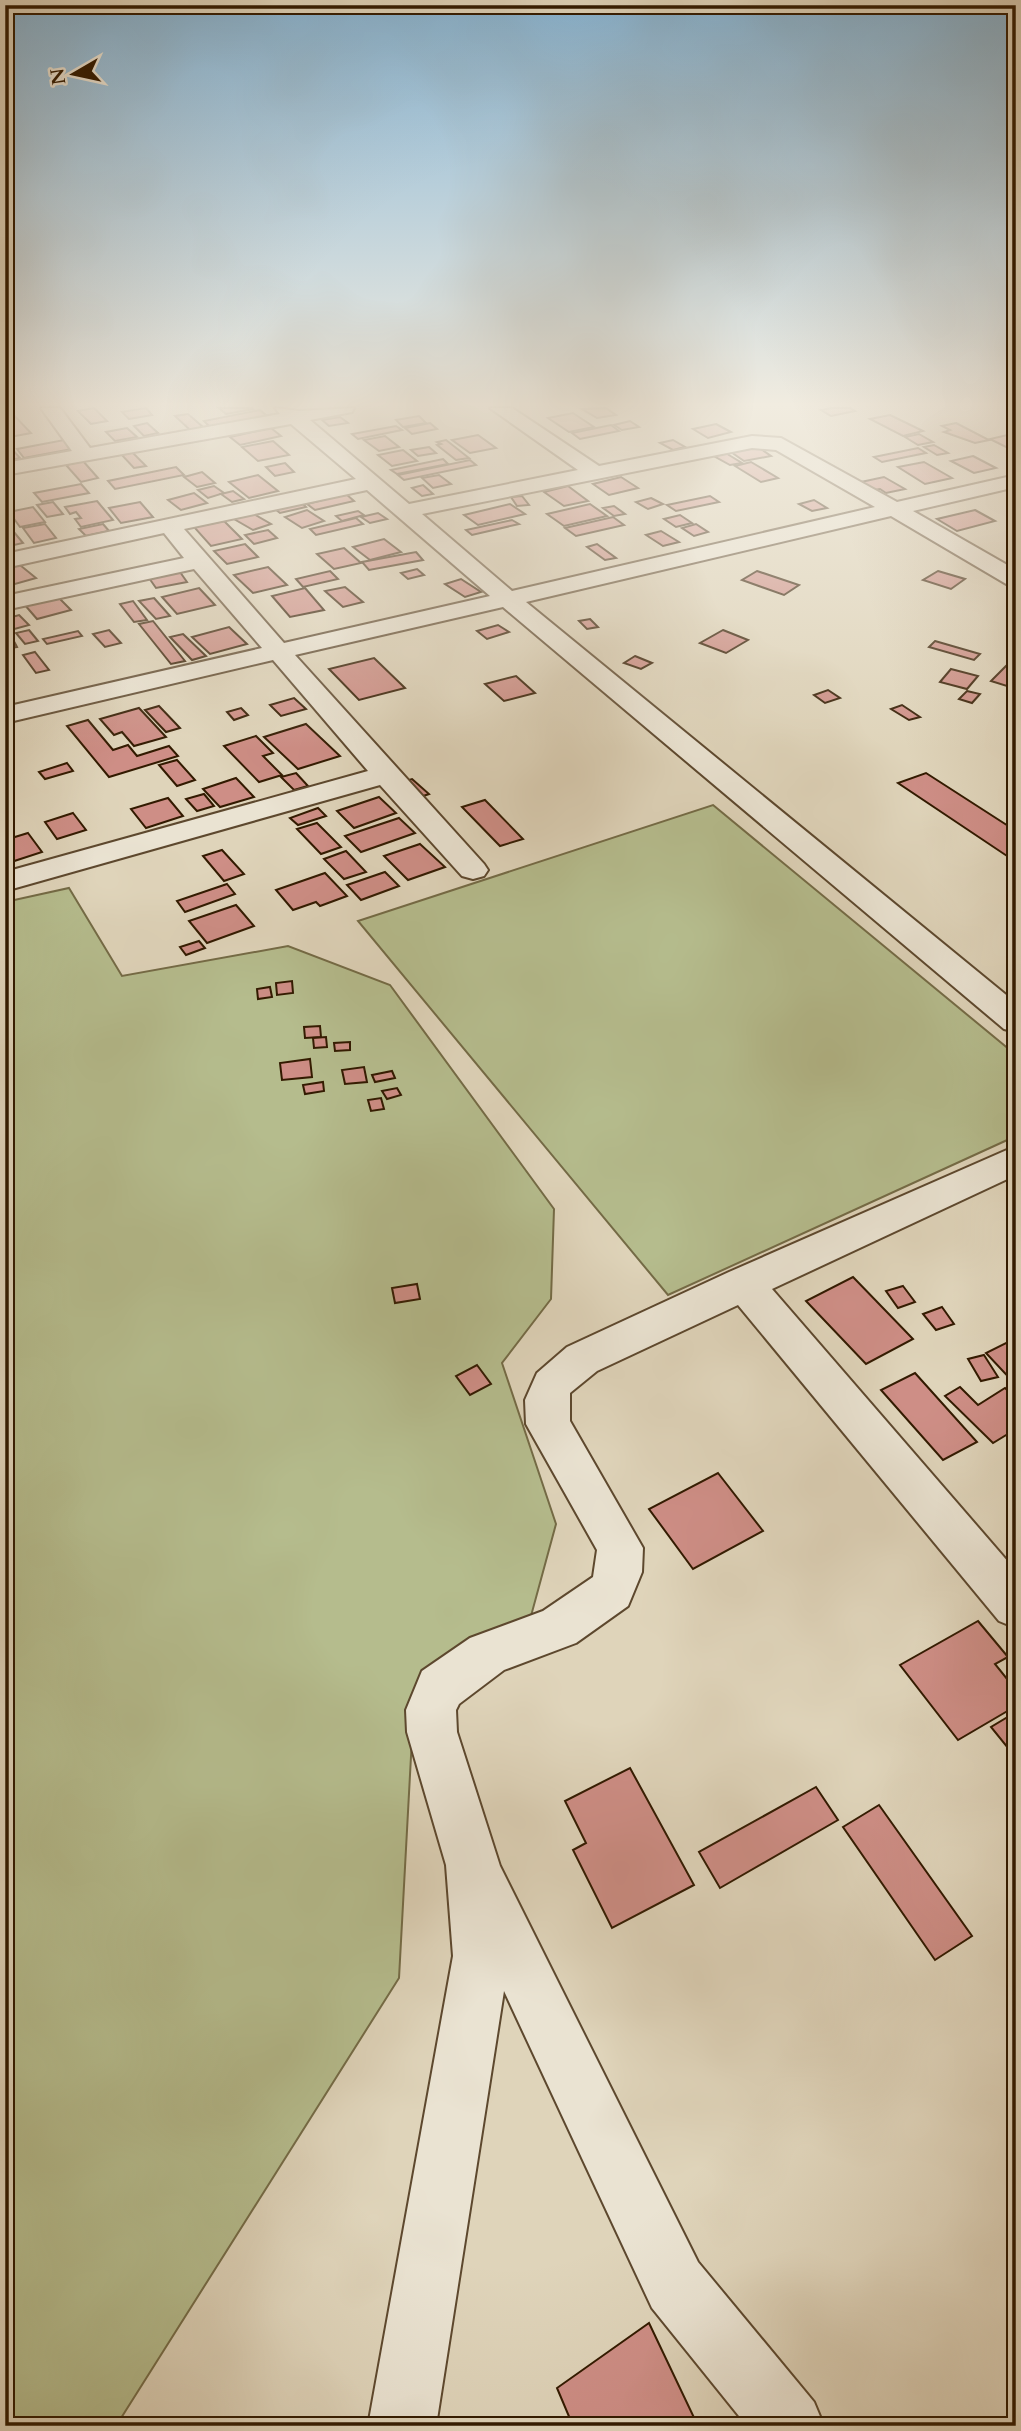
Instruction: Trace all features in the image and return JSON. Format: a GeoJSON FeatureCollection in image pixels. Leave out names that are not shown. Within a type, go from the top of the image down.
{"type":"FeatureCollection","features":[{"type":"Feature","properties":{"kind":"street"},"geometry":{"type":"LineString","coordinates":[[5,561],[190,521]]}},
{"type":"Feature","properties":{"kind":"street"},"geometry":{"type":"LineString","coordinates":[[417,521],[1016,1021]]}},
{"type":"Feature","properties":{"kind":"street"},"geometry":{"type":"LineString","coordinates":[[5,715],[837,521]]}},
{"type":"Feature","properties":{"kind":"street"},"geometry":{"type":"LineString","coordinates":[[913,521],[1016,580]]}},
{"type":"Feature","properties":{"kind":"street"},"geometry":{"type":"LineString","coordinates":[[169,526],[276,651],[473,870]]}},
{"type":"Feature","properties":{"kind":"street"},"geometry":{"type":"LineString","coordinates":[[5,603],[200,561]]}},
{"type":"Feature","properties":{"kind":"street"},"geometry":{"type":"LineString","coordinates":[[5,882],[386,775]]}},
{"type":"Feature","properties":{"kind":"street"},"geometry":{"type":"LineString","coordinates":[[790,2426],[675,2285],[473,1865],[432,1732],[431,1710],[440,1688],[486,1654],[559,1627],[611,1591],[618,1572],[620,1548],[548,1424],[545,1400],[556,1377],[582,1359],[1016,1159]]}},
{"type":"Feature","properties":{"kind":"street"},"geometry":{"type":"LineString","coordinates":[[743,1283],[1016,1606]]}},
{"type":"Feature","properties":{"kind":"street"},"geometry":{"type":"LineString","coordinates":[[402,2426],[481,1956],[473,1865]]}},
{"type":"Feature","properties":{"kind":"green space"},"geometry":{"type":"Polygon","coordinates":[[[713,805],[1016,1055],[1016,1136],[668,1295],[358,921],[713,805]]]}},
{"type":"Feature","properties":{"kind":"green space"},"geometry":{"type":"Polygon","coordinates":[[[69,888],[122,976],[288,946],[390,985],[554,1209],[551,1299],[502,1363],[556,1524],[531,1616],[414,1701],[399,1978],[116,2426],[5,2426],[5,902],[69,888]]]}},
{"type":"Feature","properties":{"kind":"building"},"geometry":{"type":"Polygon","coordinates":[[[16,521],[45,522],[20,527],[16,521]]]}},
{"type":"Feature","properties":{"kind":"building"},"geometry":{"type":"Polygon","coordinates":[[[77,521],[106,521],[81,527],[77,521]]]}},
{"type":"Feature","properties":{"kind":"building"},"geometry":{"type":"Polygon","coordinates":[[[224,521],[242,539],[211,546],[194,527],[224,521]]]}},
{"type":"Feature","properties":{"kind":"building"},"geometry":{"type":"Polygon","coordinates":[[[238,521],[267,521],[271,524],[253,530],[238,521]]]}},
{"type":"Feature","properties":{"kind":"building"},"geometry":{"type":"Polygon","coordinates":[[[292,521],[323,521],[302,528],[292,521]]]}},
{"type":"Feature","properties":{"kind":"building"},"geometry":{"type":"Polygon","coordinates":[[[342,521],[360,521],[363,524],[316,535],[310,529],[342,521]]]}},
{"type":"Feature","properties":{"kind":"building"},"geometry":{"type":"Polygon","coordinates":[[[473,521],[493,521],[478,525],[473,521]]]}},
{"type":"Feature","properties":{"kind":"building"},"geometry":{"type":"Polygon","coordinates":[[[505,521],[519,524],[472,535],[466,530],[505,521]]]}},
{"type":"Feature","properties":{"kind":"building"},"geometry":{"type":"Polygon","coordinates":[[[558,521],[584,521],[564,526],[558,521]]]}},
{"type":"Feature","properties":{"kind":"building"},"geometry":{"type":"Polygon","coordinates":[[[594,521],[619,521],[624,525],[576,536],[565,528],[594,521]]]}},
{"type":"Feature","properties":{"kind":"building"},"geometry":{"type":"Polygon","coordinates":[[[668,521],[692,523],[676,527],[668,521]]]}},
{"type":"Feature","properties":{"kind":"building"},"geometry":{"type":"Polygon","coordinates":[[[941,521],[993,521],[957,531],[941,521]]]}},
{"type":"Feature","properties":{"kind":"building"},"geometry":{"type":"Polygon","coordinates":[[[45,524],[56,538],[34,543],[23,528],[45,524]]]}},
{"type":"Feature","properties":{"kind":"building"},"geometry":{"type":"Polygon","coordinates":[[[103,524],[109,531],[86,536],[79,529],[103,524]]]}},
{"type":"Feature","properties":{"kind":"building"},"geometry":{"type":"Polygon","coordinates":[[[696,524],[708,532],[694,536],[682,528],[696,524]]]}},
{"type":"Feature","properties":{"kind":"building"},"geometry":{"type":"Polygon","coordinates":[[[5,526],[9,526],[23,543],[5,547],[5,526]]]}},
{"type":"Feature","properties":{"kind":"building"},"geometry":{"type":"Polygon","coordinates":[[[268,530],[277,538],[254,544],[245,535],[268,530]]]}},
{"type":"Feature","properties":{"kind":"building"},"geometry":{"type":"Polygon","coordinates":[[[661,531],[679,542],[663,546],[646,535],[661,531]]]}},
{"type":"Feature","properties":{"kind":"building"},"geometry":{"type":"Polygon","coordinates":[[[384,539],[401,552],[370,560],[353,547],[384,539]]]}},
{"type":"Feature","properties":{"kind":"building"},"geometry":{"type":"Polygon","coordinates":[[[245,544],[258,557],[227,564],[214,551],[245,544]]]}},
{"type":"Feature","properties":{"kind":"building"},"geometry":{"type":"Polygon","coordinates":[[[597,544],[616,558],[605,560],[587,547],[597,544]]]}},
{"type":"Feature","properties":{"kind":"building"},"geometry":{"type":"Polygon","coordinates":[[[344,548],[361,563],[334,569],[317,554],[344,548]]]}},
{"type":"Feature","properties":{"kind":"building"},"geometry":{"type":"Polygon","coordinates":[[[416,552],[423,560],[369,570],[362,562],[416,552]]]}},
{"type":"Feature","properties":{"kind":"building"},"geometry":{"type":"Polygon","coordinates":[[[15,561],[36,578],[15,584],[5,577],[5,564],[15,561]]]}},
{"type":"Feature","properties":{"kind":"building"},"geometry":{"type":"Polygon","coordinates":[[[268,567],[287,585],[253,593],[234,575],[268,567]]]}},
{"type":"Feature","properties":{"kind":"building"},"geometry":{"type":"Polygon","coordinates":[[[417,569],[424,575],[408,579],[401,573],[417,569]]]}},
{"type":"Feature","properties":{"kind":"building"},"geometry":{"type":"Polygon","coordinates":[[[330,571],[338,579],[303,587],[296,579],[330,571]]]}},
{"type":"Feature","properties":{"kind":"building"},"geometry":{"type":"Polygon","coordinates":[[[757,571],[799,585],[784,595],[742,580],[757,571]]]}},
{"type":"Feature","properties":{"kind":"building"},"geometry":{"type":"Polygon","coordinates":[[[938,571],[965,579],[951,589],[923,580],[938,571]]]}},
{"type":"Feature","properties":{"kind":"building"},"geometry":{"type":"Polygon","coordinates":[[[180,572],[187,582],[156,588],[149,578],[180,572]]]}},
{"type":"Feature","properties":{"kind":"building"},"geometry":{"type":"Polygon","coordinates":[[[461,579],[481,592],[465,597],[445,584],[461,579]]]}},
{"type":"Feature","properties":{"kind":"building"},"geometry":{"type":"Polygon","coordinates":[[[345,587],[363,602],[343,607],[325,591],[345,587]]]}},
{"type":"Feature","properties":{"kind":"building"},"geometry":{"type":"Polygon","coordinates":[[[199,588],[215,605],[177,614],[162,597],[199,588]]]}},
{"type":"Feature","properties":{"kind":"building"},"geometry":{"type":"Polygon","coordinates":[[[305,588],[324,610],[290,617],[272,596],[305,588]]]}},
{"type":"Feature","properties":{"kind":"building"},"geometry":{"type":"Polygon","coordinates":[[[57,596],[71,610],[37,619],[24,604],[57,596]]]}},
{"type":"Feature","properties":{"kind":"building"},"geometry":{"type":"Polygon","coordinates":[[[154,598],[170,616],[156,619],[139,601],[154,598]]]}},
{"type":"Feature","properties":{"kind":"building"},"geometry":{"type":"Polygon","coordinates":[[[133,601],[147,620],[134,622],[120,604],[133,601]]]}},
{"type":"Feature","properties":{"kind":"building"},"geometry":{"type":"Polygon","coordinates":[[[19,615],[29,625],[11,630],[5,624],[5,619],[19,615]]]}},
{"type":"Feature","properties":{"kind":"building"},"geometry":{"type":"Polygon","coordinates":[[[590,619],[598,627],[587,629],[579,621],[590,619]]]}},
{"type":"Feature","properties":{"kind":"building"},"geometry":{"type":"Polygon","coordinates":[[[153,621],[185,661],[171,664],[139,624],[153,621]]]}},
{"type":"Feature","properties":{"kind":"building"},"geometry":{"type":"Polygon","coordinates":[[[498,625],[509,632],[487,639],[477,631],[498,625]]]}},
{"type":"Feature","properties":{"kind":"building"},"geometry":{"type":"Polygon","coordinates":[[[229,627],[247,644],[210,654],[192,637],[229,627]]]}},
{"type":"Feature","properties":{"kind":"building"},"geometry":{"type":"Polygon","coordinates":[[[8,630],[17,647],[5,649],[5,631],[8,630]]]}},
{"type":"Feature","properties":{"kind":"building"},"geometry":{"type":"Polygon","coordinates":[[[29,630],[38,641],[25,644],[16,633],[29,630]]]}},
{"type":"Feature","properties":{"kind":"building"},"geometry":{"type":"Polygon","coordinates":[[[109,630],[121,643],[105,647],[93,634],[109,630]]]}},
{"type":"Feature","properties":{"kind":"building"},"geometry":{"type":"Polygon","coordinates":[[[723,630],[748,640],[726,653],[700,643],[723,630]]]}},
{"type":"Feature","properties":{"kind":"building"},"geometry":{"type":"Polygon","coordinates":[[[78,631],[82,636],[47,644],[43,639],[78,631]]]}},
{"type":"Feature","properties":{"kind":"building"},"geometry":{"type":"Polygon","coordinates":[[[183,634],[206,656],[192,660],[170,637],[183,634]]]}},
{"type":"Feature","properties":{"kind":"building"},"geometry":{"type":"Polygon","coordinates":[[[935,641],[980,654],[974,660],[929,647],[935,641]]]}},
{"type":"Feature","properties":{"kind":"building"},"geometry":{"type":"Polygon","coordinates":[[[35,652],[49,670],[36,673],[23,655],[35,652]]]}},
{"type":"Feature","properties":{"kind":"building"},"geometry":{"type":"Polygon","coordinates":[[[635,656],[652,663],[641,669],[624,663],[635,656]]]}},
{"type":"Feature","properties":{"kind":"building"},"geometry":{"type":"Polygon","coordinates":[[[374,658],[405,688],[359,700],[329,669],[374,658]]]}},
{"type":"Feature","properties":{"kind":"building"},"geometry":{"type":"Polygon","coordinates":[[[1006,666],[1016,669],[1016,682],[1010,687],[991,681],[1006,666]]]}},
{"type":"Feature","properties":{"kind":"building"},"geometry":{"type":"Polygon","coordinates":[[[951,669],[978,676],[967,689],[940,682],[951,669]]]}},
{"type":"Feature","properties":{"kind":"building"},"geometry":{"type":"Polygon","coordinates":[[[516,676],[535,693],[504,701],[485,684],[516,676]]]}},
{"type":"Feature","properties":{"kind":"building"},"geometry":{"type":"Polygon","coordinates":[[[828,690],[840,698],[825,703],[814,695],[828,690]]]}},
{"type":"Feature","properties":{"kind":"building"},"geometry":{"type":"Polygon","coordinates":[[[967,691],[980,694],[972,703],[959,699],[967,691]]]}},
{"type":"Feature","properties":{"kind":"building"},"geometry":{"type":"Polygon","coordinates":[[[294,698],[306,709],[281,716],[270,705],[294,698]]]}},
{"type":"Feature","properties":{"kind":"building"},"geometry":{"type":"Polygon","coordinates":[[[902,705],[920,717],[909,720],[891,709],[902,705]]]}},
{"type":"Feature","properties":{"kind":"building"},"geometry":{"type":"Polygon","coordinates":[[[159,706],[180,728],[166,732],[145,710],[159,706]]]}},
{"type":"Feature","properties":{"kind":"building"},"geometry":{"type":"Polygon","coordinates":[[[139,708],[166,737],[134,746],[122,732],[114,735],[100,719],[139,708]]]}},
{"type":"Feature","properties":{"kind":"building"},"geometry":{"type":"Polygon","coordinates":[[[241,708],[248,715],[234,720],[227,712],[241,708]]]}},
{"type":"Feature","properties":{"kind":"building"},"geometry":{"type":"Polygon","coordinates":[[[88,720],[113,750],[128,745],[137,756],[169,746],[178,756],[109,777],[67,726],[88,720]]]}},
{"type":"Feature","properties":{"kind":"building"},"geometry":{"type":"Polygon","coordinates":[[[306,724],[340,756],[298,769],[264,737],[306,724]]]}},
{"type":"Feature","properties":{"kind":"building"},"geometry":{"type":"Polygon","coordinates":[[[256,736],[273,753],[263,756],[282,775],[259,782],[224,746],[256,736]]]}},
{"type":"Feature","properties":{"kind":"building"},"geometry":{"type":"Polygon","coordinates":[[[177,760],[195,780],[177,786],[159,765],[177,760]]]}},
{"type":"Feature","properties":{"kind":"building"},"geometry":{"type":"Polygon","coordinates":[[[67,763],[73,771],[45,779],[39,772],[67,763]]]}},
{"type":"Feature","properties":{"kind":"building"},"geometry":{"type":"Polygon","coordinates":[[[296,773],[308,786],[294,790],[281,777],[296,773]]]}},
{"type":"Feature","properties":{"kind":"building"},"geometry":{"type":"Polygon","coordinates":[[[926,773],[1016,831],[1016,862],[898,783],[926,773]]]}},
{"type":"Feature","properties":{"kind":"building"},"geometry":{"type":"Polygon","coordinates":[[[236,778],[254,797],[220,807],[203,789],[236,778]]]}},
{"type":"Feature","properties":{"kind":"building"},"geometry":{"type":"Polygon","coordinates":[[[412,779],[429,794],[406,802],[389,786],[412,779]]]}},
{"type":"Feature","properties":{"kind":"building"},"geometry":{"type":"Polygon","coordinates":[[[204,794],[214,806],[197,811],[186,799],[204,794]]]}},
{"type":"Feature","properties":{"kind":"building"},"geometry":{"type":"Polygon","coordinates":[[[379,797],[396,813],[354,828],[337,811],[379,797]]]}},
{"type":"Feature","properties":{"kind":"building"},"geometry":{"type":"Polygon","coordinates":[[[168,798],[183,816],[146,828],[131,809],[168,798]]]}},
{"type":"Feature","properties":{"kind":"building"},"geometry":{"type":"Polygon","coordinates":[[[485,800],[523,839],[500,846],[462,807],[485,800]]]}},
{"type":"Feature","properties":{"kind":"building"},"geometry":{"type":"Polygon","coordinates":[[[318,808],[326,816],[298,825],[290,818],[318,808]]]}},
{"type":"Feature","properties":{"kind":"building"},"geometry":{"type":"Polygon","coordinates":[[[73,813],[86,830],[57,839],[45,822],[73,813]]]}},
{"type":"Feature","properties":{"kind":"building"},"geometry":{"type":"Polygon","coordinates":[[[399,818],[415,833],[361,852],[345,836],[399,818]]]}},
{"type":"Feature","properties":{"kind":"building"},"geometry":{"type":"Polygon","coordinates":[[[317,823],[341,847],[321,854],[297,829],[317,823]]]}},
{"type":"Feature","properties":{"kind":"building"},"geometry":{"type":"Polygon","coordinates":[[[28,833],[42,852],[5,864],[5,840],[28,833]]]}},
{"type":"Feature","properties":{"kind":"building"},"geometry":{"type":"Polygon","coordinates":[[[420,844],[445,867],[408,880],[384,856],[420,844]]]}},
{"type":"Feature","properties":{"kind":"building"},"geometry":{"type":"Polygon","coordinates":[[[222,850],[244,874],[224,881],[203,856],[222,850]]]}},
{"type":"Feature","properties":{"kind":"building"},"geometry":{"type":"Polygon","coordinates":[[[346,851],[366,872],[344,879],[324,859],[346,851]]]}},
{"type":"Feature","properties":{"kind":"building"},"geometry":{"type":"Polygon","coordinates":[[[385,872],[399,886],[361,900],[347,885],[385,872]]]}},
{"type":"Feature","properties":{"kind":"building"},"geometry":{"type":"Polygon","coordinates":[[[325,873],[347,896],[320,906],[316,902],[293,910],[276,890],[325,873]]]}},
{"type":"Feature","properties":{"kind":"building"},"geometry":{"type":"Polygon","coordinates":[[[227,884],[235,894],[185,912],[177,901],[227,884]]]}},
{"type":"Feature","properties":{"kind":"building"},"geometry":{"type":"Polygon","coordinates":[[[236,905],[254,926],[207,943],[189,921],[236,905]]]}},
{"type":"Feature","properties":{"kind":"building"},"geometry":{"type":"Polygon","coordinates":[[[199,941],[205,948],[186,955],[180,947],[199,941]]]}},
{"type":"Feature","properties":{"kind":"building"},"geometry":{"type":"Polygon","coordinates":[[[292,981],[293,993],[277,995],[276,983],[292,981]]]}},
{"type":"Feature","properties":{"kind":"building"},"geometry":{"type":"Polygon","coordinates":[[[270,987],[272,997],[258,999],[257,989],[270,987]]]}},
{"type":"Feature","properties":{"kind":"building"},"geometry":{"type":"Polygon","coordinates":[[[320,1026],[321,1037],[305,1038],[304,1027],[320,1026]]]}},
{"type":"Feature","properties":{"kind":"building"},"geometry":{"type":"Polygon","coordinates":[[[326,1037],[327,1047],[314,1048],[313,1038],[326,1037]]]}},
{"type":"Feature","properties":{"kind":"building"},"geometry":{"type":"Polygon","coordinates":[[[350,1042],[350,1050],[335,1051],[334,1043],[350,1042]]]}},
{"type":"Feature","properties":{"kind":"building"},"geometry":{"type":"Polygon","coordinates":[[[310,1059],[312,1077],[282,1080],[280,1063],[310,1059]]]}},
{"type":"Feature","properties":{"kind":"building"},"geometry":{"type":"Polygon","coordinates":[[[364,1067],[367,1082],[345,1084],[342,1070],[364,1067]]]}},
{"type":"Feature","properties":{"kind":"building"},"geometry":{"type":"Polygon","coordinates":[[[392,1071],[395,1078],[375,1082],[372,1075],[392,1071]]]}},
{"type":"Feature","properties":{"kind":"building"},"geometry":{"type":"Polygon","coordinates":[[[323,1082],[324,1091],[305,1094],[303,1085],[323,1082]]]}},
{"type":"Feature","properties":{"kind":"building"},"geometry":{"type":"Polygon","coordinates":[[[397,1088],[401,1095],[387,1099],[382,1091],[397,1088]]]}},
{"type":"Feature","properties":{"kind":"building"},"geometry":{"type":"Polygon","coordinates":[[[381,1098],[384,1109],[371,1111],[368,1100],[381,1098]]]}},
{"type":"Feature","properties":{"kind":"building"},"geometry":{"type":"Polygon","coordinates":[[[853,1277],[913,1339],[866,1364],[806,1301],[853,1277]]]}},
{"type":"Feature","properties":{"kind":"building"},"geometry":{"type":"Polygon","coordinates":[[[417,1284],[420,1299],[395,1303],[392,1288],[417,1284]]]}},
{"type":"Feature","properties":{"kind":"building"},"geometry":{"type":"Polygon","coordinates":[[[903,1286],[915,1302],[898,1308],[886,1291],[903,1286]]]}},
{"type":"Feature","properties":{"kind":"building"},"geometry":{"type":"Polygon","coordinates":[[[942,1307],[954,1324],[936,1330],[923,1314],[942,1307]]]}},
{"type":"Feature","properties":{"kind":"building"},"geometry":{"type":"Polygon","coordinates":[[[1016,1338],[1016,1385],[986,1353],[1016,1338]]]}},
{"type":"Feature","properties":{"kind":"building"},"geometry":{"type":"Polygon","coordinates":[[[984,1355],[998,1377],[981,1381],[968,1359],[984,1355]]]}},
{"type":"Feature","properties":{"kind":"building"},"geometry":{"type":"Polygon","coordinates":[[[477,1365],[491,1384],[470,1395],[456,1376],[477,1365]]]}},
{"type":"Feature","properties":{"kind":"building"},"geometry":{"type":"Polygon","coordinates":[[[915,1373],[977,1442],[943,1460],[881,1390],[915,1373]]]}},
{"type":"Feature","properties":{"kind":"building"},"geometry":{"type":"Polygon","coordinates":[[[960,1387],[978,1405],[1005,1388],[1016,1398],[1016,1429],[993,1443],[945,1396],[960,1387]]]}},
{"type":"Feature","properties":{"kind":"building"},"geometry":{"type":"Polygon","coordinates":[[[718,1473],[763,1531],[693,1569],[649,1509],[718,1473]]]}},
{"type":"Feature","properties":{"kind":"building"},"geometry":{"type":"Polygon","coordinates":[[[978,1621],[1008,1657],[995,1664],[1016,1690],[1016,1706],[958,1740],[900,1665],[978,1621]]]}},
{"type":"Feature","properties":{"kind":"building"},"geometry":{"type":"Polygon","coordinates":[[[1016,1712],[1016,1758],[991,1727],[1016,1712]]]}},
{"type":"Feature","properties":{"kind":"building"},"geometry":{"type":"Polygon","coordinates":[[[630,1768],[694,1885],[612,1928],[573,1850],[586,1843],[565,1801],[630,1768]]]}},
{"type":"Feature","properties":{"kind":"building"},"geometry":{"type":"Polygon","coordinates":[[[816,1787],[838,1820],[720,1888],[699,1852],[816,1787]]]}},
{"type":"Feature","properties":{"kind":"building"},"geometry":{"type":"Polygon","coordinates":[[[879,1805],[972,1936],[935,1960],[843,1827],[879,1805]]]}},
{"type":"Feature","properties":{"kind":"building"},"geometry":{"type":"Polygon","coordinates":[[[649,2323],[698,2426],[573,2426],[557,2388],[649,2323]]]}}]}
